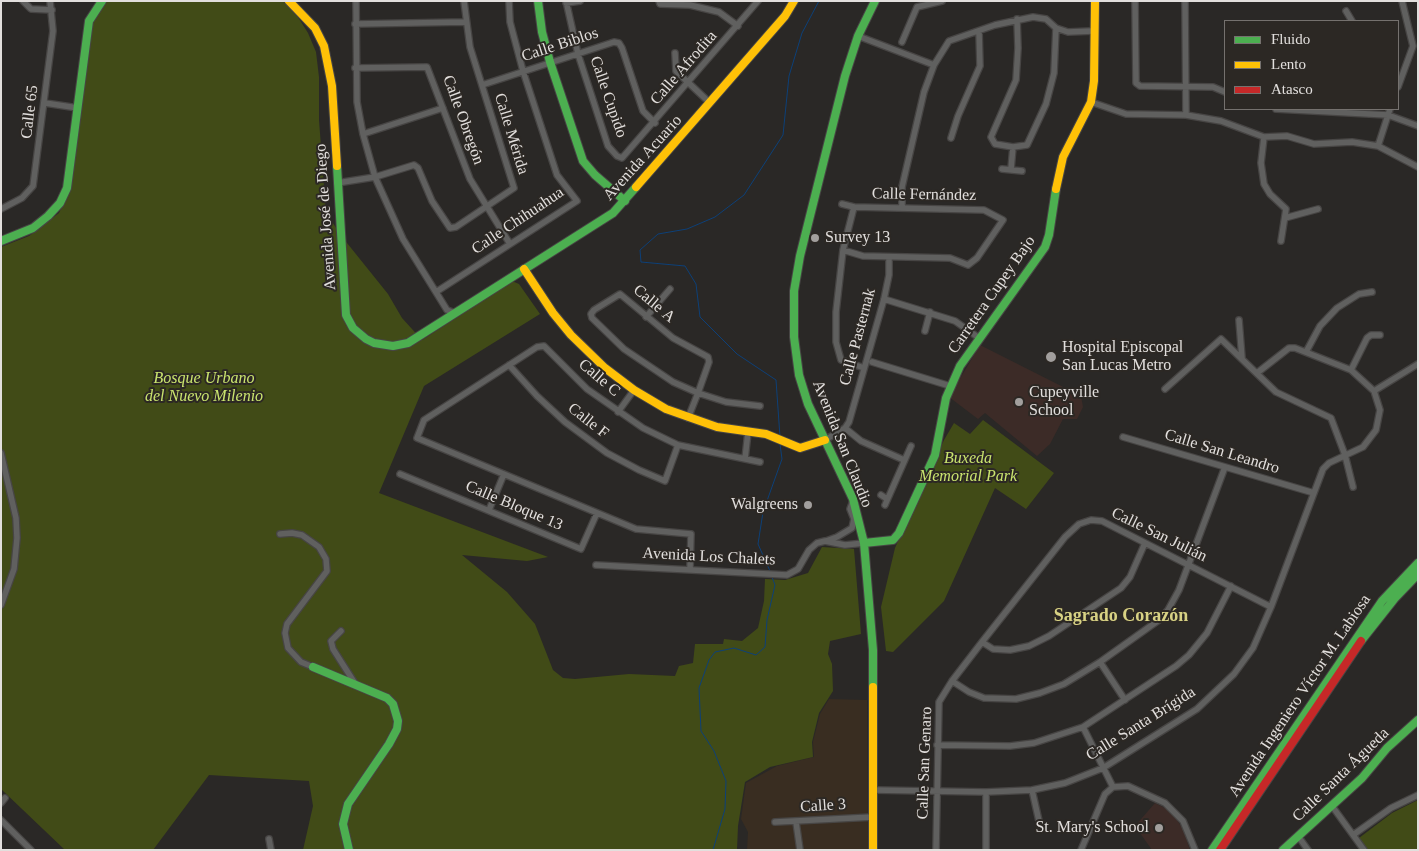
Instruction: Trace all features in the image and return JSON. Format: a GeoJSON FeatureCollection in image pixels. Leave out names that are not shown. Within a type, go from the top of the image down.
{"type":"FeatureCollection","features":[{"type":"Feature","properties":{"kind":"street"},"geometry":{"type":"LineString","coordinates":[[23,1],[31,10],[52,10]]}},
{"type":"Feature","properties":{"kind":"street","name":"Calle 65"},"geometry":{"type":"LineString","coordinates":[[1,209],[22,198],[33,186],[53,31],[50,1]]}},
{"type":"Feature","properties":{"kind":"street"},"geometry":{"type":"LineString","coordinates":[[1,241],[33,228],[48,216],[60,203],[67,188],[89,21],[102,1]]}},
{"type":"Feature","properties":{"kind":"street","name":"Avenida José de Diego"},"geometry":{"type":"LineString","coordinates":[[289,1],[315,28],[324,46],[332,86],[346,315],[354,328],[374,343],[393,346],[408,343],[455,313]]}},
{"type":"Feature","properties":{"kind":"street"},"geometry":{"type":"LineString","coordinates":[[356,1],[355,68],[363,134],[375,177],[403,239],[447,310],[455,313]]}},
{"type":"Feature","properties":{"kind":"street"},"geometry":{"type":"LineString","coordinates":[[464,1],[465,22],[470,47],[482,85]]}},
{"type":"Feature","properties":{"kind":"street"},"geometry":{"type":"LineString","coordinates":[[509,1],[510,22],[523,71]]}},
{"type":"Feature","properties":{"kind":"street"},"geometry":{"type":"LineString","coordinates":[[538,1],[542,32],[550,62],[583,161],[595,175],[625,201]]}},
{"type":"Feature","properties":{"kind":"street"},"geometry":{"type":"LineString","coordinates":[[566,2],[580,1]]}},
{"type":"Feature","properties":{"kind":"street"},"geometry":{"type":"LineString","coordinates":[[659,1],[660,4],[690,5],[719,12],[738,26]]}},
{"type":"Feature","properties":{"kind":"street","name":"Calle Afrodita"},"geometry":{"type":"LineString","coordinates":[[629,152],[758,1]]}},
{"type":"Feature","properties":{"kind":"street","name":"Avenida Acuario"},"geometry":{"type":"LineString","coordinates":[[455,313],[612,213],[625,201],[785,16],[794,1]]}},
{"type":"Feature","properties":{"kind":"street","name":"Avenida San Claudio"},"geometry":{"type":"LineString","coordinates":[[873,850],[873,650],[864,543],[853,499],[808,404],[799,376],[794,337],[794,291],[800,256],[843,84],[858,36],[875,1]]}},
{"type":"Feature","properties":{"kind":"street"},"geometry":{"type":"LineString","coordinates":[[902,42],[917,7],[942,1]]}},
{"type":"Feature","properties":{"kind":"street","name":"Carretera Cupey Bajo"},"geometry":{"type":"LineString","coordinates":[[864,543],[893,540],[899,533],[935,455],[950,386],[979,338],[1045,247],[1049,235],[1058,173],[1063,157],[1091,102],[1094,81],[1093,31],[1095,1]]}},
{"type":"Feature","properties":{"kind":"street"},"geometry":{"type":"LineString","coordinates":[[1135,1],[1136,83],[1140,86],[1213,87],[1224,92]]}},
{"type":"Feature","properties":{"kind":"street"},"geometry":{"type":"LineString","coordinates":[[1185,1],[1186,115]]}},
{"type":"Feature","properties":{"kind":"street"},"geometry":{"type":"LineString","coordinates":[[1399,84],[1413,46],[1402,1]]}},
{"type":"Feature","properties":{"kind":"street","name":"Calle Cupido"},"geometry":{"type":"LineString","coordinates":[[566,2],[578,54],[608,146],[617,156],[622,158],[629,152]]}},
{"type":"Feature","properties":{"kind":"street"},"geometry":{"type":"LineString","coordinates":[[1346,11],[1351,20]]}},
{"type":"Feature","properties":{"kind":"street"},"geometry":{"type":"LineString","coordinates":[[902,208],[902,186],[924,92],[934,65],[949,41],[1017,19],[1033,17],[1046,19],[1056,28],[1068,32],[1093,31]]}},
{"type":"Feature","properties":{"kind":"street"},"geometry":{"type":"LineString","coordinates":[[1017,19],[1016,80],[991,137],[995,144],[1013,147],[1027,144],[1046,104],[1054,73],[1056,28]]}},
{"type":"Feature","properties":{"kind":"street"},"geometry":{"type":"LineString","coordinates":[[356,24],[465,22]]}},
{"type":"Feature","properties":{"kind":"street"},"geometry":{"type":"LineString","coordinates":[[951,138],[980,66],[979,30]]}},
{"type":"Feature","properties":{"kind":"street"},"geometry":{"type":"LineString","coordinates":[[858,36],[934,65]]}},
{"type":"Feature","properties":{"kind":"street","name":"Calle Biblos"},"geometry":{"type":"LineString","coordinates":[[482,85],[614,42],[619,43],[643,111],[655,123]]}},
{"type":"Feature","properties":{"kind":"street"},"geometry":{"type":"LineString","coordinates":[[675,53],[676,71],[710,103]]}},
{"type":"Feature","properties":{"kind":"street","name":"Calle Obregón"},"geometry":{"type":"LineString","coordinates":[[355,68],[428,67],[458,154],[470,180],[510,244]]}},
{"type":"Feature","properties":{"kind":"street","name":"Calle Chihuahua"},"geometry":{"type":"LineString","coordinates":[[436,292],[577,200],[557,175],[523,71]]}},
{"type":"Feature","properties":{"kind":"street","name":"Calle Mérida"},"geometry":{"type":"LineString","coordinates":[[482,85],[514,188],[487,207]]}},
{"type":"Feature","properties":{"kind":"street"},"geometry":{"type":"LineString","coordinates":[[1091,102],[1126,114],[1186,115],[1221,121],[1264,137],[1287,136],[1314,144],[1352,142],[1378,146],[1418,168]]}},
{"type":"Feature","properties":{"kind":"street"},"geometry":{"type":"LineString","coordinates":[[45,103],[78,108]]}},
{"type":"Feature","properties":{"kind":"street"},"geometry":{"type":"LineString","coordinates":[[363,134],[443,108]]}},
{"type":"Feature","properties":{"kind":"street"},"geometry":{"type":"LineString","coordinates":[[1338,110],[1389,112],[1418,126]]}},
{"type":"Feature","properties":{"kind":"street"},"geometry":{"type":"LineString","coordinates":[[1378,146],[1389,112]]}},
{"type":"Feature","properties":{"kind":"street"},"geometry":{"type":"LineString","coordinates":[[1264,137],[1261,163],[1264,184],[1270,194],[1286,209],[1281,241]]}},
{"type":"Feature","properties":{"kind":"street"},"geometry":{"type":"LineString","coordinates":[[1010,169],[1013,147]]}},
{"type":"Feature","properties":{"kind":"street"},"geometry":{"type":"LineString","coordinates":[[337,183],[375,177],[414,165],[418,168],[432,201],[450,228],[487,207]]}},
{"type":"Feature","properties":{"kind":"street"},"geometry":{"type":"LineString","coordinates":[[1002,169],[1022,171]]}},
{"type":"Feature","properties":{"kind":"street","name":"Calle Fernández"},"geometry":{"type":"LineString","coordinates":[[842,204],[854,207],[984,210],[1003,220],[977,258],[968,265],[950,258],[889,257]]}},
{"type":"Feature","properties":{"kind":"street"},"geometry":{"type":"LineString","coordinates":[[854,207],[843,250],[836,312],[836,342],[841,360],[864,368]]}},
{"type":"Feature","properties":{"kind":"street"},"geometry":{"type":"LineString","coordinates":[[1285,218],[1318,209]]}},
{"type":"Feature","properties":{"kind":"street"},"geometry":{"type":"LineString","coordinates":[[843,250],[863,256],[889,257]]}},
{"type":"Feature","properties":{"kind":"street","name":"Calle Pasternak"},"geometry":{"type":"LineString","coordinates":[[845,428],[849,422],[884,299],[889,275],[889,257]]}},
{"type":"Feature","properties":{"kind":"street"},"geometry":{"type":"LineString","coordinates":[[524,269],[553,313],[571,335],[605,368],[634,390],[688,418],[717,427],[766,434],[800,448],[825,440],[845,428],[861,441],[904,460]]}},
{"type":"Feature","properties":{"kind":"street"},"geometry":{"type":"LineString","coordinates":[[646,317],[670,289]]}},
{"type":"Feature","properties":{"kind":"street"},"geometry":{"type":"LineString","coordinates":[[1306,352],[1320,326],[1337,308],[1359,294],[1372,292]]}},
{"type":"Feature","properties":{"kind":"street","name":"Calle A"},"geometry":{"type":"LineString","coordinates":[[688,418],[698,392],[708,362],[708,357],[673,338],[620,294],[591,314],[592,318],[624,349],[673,382],[698,392],[726,402],[760,406]]}},
{"type":"Feature","properties":{"kind":"street"},"geometry":{"type":"LineString","coordinates":[[884,299],[955,321],[979,338]]}},
{"type":"Feature","properties":{"kind":"street"},"geometry":{"type":"LineString","coordinates":[[925,331],[930,312]]}},
{"type":"Feature","properties":{"kind":"street"},"geometry":{"type":"LineString","coordinates":[[1239,320],[1242,358]]}},
{"type":"Feature","properties":{"kind":"street"},"geometry":{"type":"LineString","coordinates":[[1351,370],[1367,338],[1371,335],[1380,335]]}},
{"type":"Feature","properties":{"kind":"street"},"geometry":{"type":"LineString","coordinates":[[1165,389],[1221,339],[1276,392],[1331,418],[1345,455],[1353,488]]}},
{"type":"Feature","properties":{"kind":"street","name":"Calle C"},"geometry":{"type":"LineString","coordinates":[[504,474],[417,438],[424,420],[537,347],[544,346],[587,389],[643,428],[678,444],[760,462]]}},
{"type":"Feature","properties":{"kind":"street"},"geometry":{"type":"LineString","coordinates":[[1257,373],[1289,348],[1295,348],[1351,370],[1374,390],[1418,364]]}},
{"type":"Feature","properties":{"kind":"street"},"geometry":{"type":"LineString","coordinates":[[872,362],[950,386]]}},
{"type":"Feature","properties":{"kind":"street","name":"Calle F"},"geometry":{"type":"LineString","coordinates":[[509,365],[564,422],[607,453],[664,481],[678,444]]}},
{"type":"Feature","properties":{"kind":"street"},"geometry":{"type":"LineString","coordinates":[[618,412],[634,390]]}},
{"type":"Feature","properties":{"kind":"street","name":"Calle Santa Brígida"},"geometry":{"type":"LineString","coordinates":[[873,790],[986,792],[1032,790],[1065,783],[1103,768],[1197,709],[1234,674],[1253,648],[1272,607],[1323,469],[1329,463],[1364,447],[1376,430],[1380,410],[1374,390]]}},
{"type":"Feature","properties":{"kind":"street"},"geometry":{"type":"LineString","coordinates":[[745,459],[748,432]]}},
{"type":"Feature","properties":{"kind":"street","name":"Calle San Leandro"},"geometry":{"type":"LineString","coordinates":[[1123,437],[1314,493]]}},
{"type":"Feature","properties":{"kind":"street"},"geometry":{"type":"LineString","coordinates":[[884,505],[910,446]]}},
{"type":"Feature","properties":{"kind":"street"},"geometry":{"type":"LineString","coordinates":[[1,453],[16,518],[18,538],[14,569],[1,605]]}},
{"type":"Feature","properties":{"kind":"street"},"geometry":{"type":"LineString","coordinates":[[952,681],[969,692],[984,698],[1016,699],[1040,693],[1064,684],[1100,662],[1159,620],[1179,590],[1225,467]]}},
{"type":"Feature","properties":{"kind":"street","name":"Calle Bloque 13"},"geometry":{"type":"LineString","coordinates":[[400,474],[581,549],[597,513]]}},
{"type":"Feature","properties":{"kind":"street"},"geometry":{"type":"LineString","coordinates":[[489,510],[504,474],[636,529],[691,534],[690,569]]}},
{"type":"Feature","properties":{"kind":"street"},"geometry":{"type":"LineString","coordinates":[[881,495],[888,499]]}},
{"type":"Feature","properties":{"kind":"street","name":"Avenida Los Chalets"},"geometry":{"type":"LineString","coordinates":[[596,565],[787,575],[798,569],[809,550],[817,543],[837,537],[852,528],[854,519],[850,508],[853,499]]}},
{"type":"Feature","properties":{"kind":"street","name":"Calle San Julián"},"geometry":{"type":"LineString","coordinates":[[952,681],[1065,537],[1079,524],[1091,520],[1102,521],[1272,607]]}},
{"type":"Feature","properties":{"kind":"street"},"geometry":{"type":"LineString","coordinates":[[280,534],[292,533],[311,540],[326,559],[327,571],[287,624],[284,633],[288,648],[301,662],[388,698],[393,704],[398,721],[397,729],[389,744],[348,804],[343,824],[349,850]]}},
{"type":"Feature","properties":{"kind":"street"},"geometry":{"type":"LineString","coordinates":[[825,541],[845,545],[864,543]]}},
{"type":"Feature","properties":{"kind":"street"},"geometry":{"type":"LineString","coordinates":[[982,642],[993,649],[1010,650],[1029,646],[1049,636],[1121,588],[1130,578],[1145,543]]}},
{"type":"Feature","properties":{"kind":"street","name":"Avenida Ingeniero Víctor M. Labiosa"},"geometry":{"type":"LineString","coordinates":[[1212,850],[1382,601],[1418,563]]}},
{"type":"Feature","properties":{"kind":"street","name":"Avenida Ingeniero Víctor M. Labiosa"},"geometry":{"type":"LineString","coordinates":[[1220,850],[1363,639],[1395,598],[1418,574]]}},
{"type":"Feature","properties":{"kind":"street"},"geometry":{"type":"LineString","coordinates":[[937,745],[1018,745],[1034,743],[1083,727],[1176,666],[1189,655],[1207,633],[1231,586]]}},
{"type":"Feature","properties":{"kind":"street"},"geometry":{"type":"LineString","coordinates":[[341,630],[331,641],[333,649],[356,685]]}},
{"type":"Feature","properties":{"kind":"street"},"geometry":{"type":"LineString","coordinates":[[1100,662],[1125,700]]}},
{"type":"Feature","properties":{"kind":"street","name":"Calle San Genaro"},"geometry":{"type":"LineString","coordinates":[[936,850],[939,702],[952,681]]}},
{"type":"Feature","properties":{"kind":"street","name":"Calle Santa Águeda"},"geometry":{"type":"LineString","coordinates":[[1283,850],[1332,806],[1418,720]]}},
{"type":"Feature","properties":{"kind":"street"},"geometry":{"type":"LineString","coordinates":[[1083,727],[1113,787]]}},
{"type":"Feature","properties":{"kind":"street"},"geometry":{"type":"LineString","coordinates":[[1081,850],[1105,794],[1113,787],[1128,786],[1165,803],[1183,821],[1194,847],[1199,850]]}},
{"type":"Feature","properties":{"kind":"street"},"geometry":{"type":"LineString","coordinates":[[1032,790],[1039,821]]}},
{"type":"Feature","properties":{"kind":"street"},"geometry":{"type":"LineString","coordinates":[[986,792],[986,850]]}},
{"type":"Feature","properties":{"kind":"street"},"geometry":{"type":"LineString","coordinates":[[1353,835],[1391,808],[1418,795]]}},
{"type":"Feature","properties":{"kind":"street"},"geometry":{"type":"LineString","coordinates":[[1332,806],[1364,850]]}},
{"type":"Feature","properties":{"kind":"street","name":"Calle 3"},"geometry":{"type":"LineString","coordinates":[[775,822],[873,817]]}},
{"type":"Feature","properties":{"kind":"street"},"geometry":{"type":"LineString","coordinates":[[1,820],[31,850]]}},
{"type":"Feature","properties":{"kind":"street"},"geometry":{"type":"LineString","coordinates":[[796,822],[800,850]]}},
{"type":"Feature","properties":{"kind":"street"},"geometry":{"type":"LineString","coordinates":[[1298,836],[1308,850]]}},
{"type":"Feature","properties":{"kind":"street"},"geometry":{"type":"LineString","coordinates":[[268,839],[271,850]]}},
{"type":"Feature","properties":{"kind":"shaded area","name":"Cupeyville School"},"geometry":{"type":"Polygon","coordinates":[[[980,345],[1081,396],[1083,407],[1077,419],[1063,419],[1050,444],[1037,456],[985,413],[978,419],[949,397],[980,345]]]}},
{"type":"Feature","properties":{"kind":"shaded area"},"geometry":{"type":"Polygon","coordinates":[[[829,699],[867,700],[868,850],[747,850],[748,832],[741,819],[746,783],[777,766],[814,757],[813,742],[820,714],[829,699]]]}},
{"type":"Feature","properties":{"kind":"shaded area","name":"St. Mary's School"},"geometry":{"type":"Polygon","coordinates":[[[1155,803],[1165,808],[1177,820],[1183,829],[1190,850],[1152,850],[1135,826],[1155,803]]]}},
{"type":"Feature","properties":{"kind":"green space","name":"Bosque Urbano del Nuevo Milenio"},"geometry":{"type":"Polygon","coordinates":[[[105,1],[282,1],[291,6],[308,33],[316,52],[326,213],[343,238],[388,294],[402,318],[422,340],[512,281],[519,284],[540,314],[424,386],[379,493],[548,557],[527,561],[462,555],[507,592],[535,624],[553,670],[563,678],[575,679],[629,674],[675,676],[679,666],[693,663],[695,644],[723,644],[724,639],[742,641],[758,628],[764,601],[765,579],[785,580],[808,573],[822,547],[854,549],[861,634],[830,641],[828,654],[832,664],[833,691],[819,713],[812,742],[813,757],[770,767],[745,782],[738,826],[737,850],[303,850],[313,806],[309,781],[209,775],[153,850],[65,850],[1,789],[1,247],[29,236],[59,213],[70,189],[93,22],[105,1]]]}},
{"type":"Feature","properties":{"kind":"green space","name":"Buxeda Memorial Park"},"geometry":{"type":"Polygon","coordinates":[[[983,420],[1054,473],[1026,509],[995,488],[944,601],[893,652],[886,651],[881,607],[895,548],[944,440],[954,423],[970,434],[983,420]]]}},
{"type":"Feature","properties":{"kind":"green space"},"geometry":{"type":"Polygon","coordinates":[[[1418,800],[1418,850],[1367,850],[1365,848],[1359,838],[1392,813],[1418,800]]]}},
{"type":"Feature","properties":{"kind":"waterway"},"geometry":{"type":"LineString","coordinates":[[780,437],[776,380],[737,354],[700,317],[696,284],[685,266],[641,262],[640,250],[658,234],[687,229],[715,217],[744,195],[783,135],[789,76],[802,33],[819,1]]}},
{"type":"Feature","properties":{"kind":"waterway"},"geometry":{"type":"LineString","coordinates":[[770,571],[758,544],[763,512],[782,459],[780,444]]}},
{"type":"Feature","properties":{"kind":"waterway"},"geometry":{"type":"LineString","coordinates":[[713,850],[725,809],[726,781],[714,751],[701,731],[699,688],[709,660],[715,652],[734,648],[756,655],[765,647],[767,620],[775,585],[772,577]]}},
{"type":"Feature","properties":{"kind":"traffic: fast"},"geometry":{"type":"LineString","coordinates":[[1,241],[33,228],[48,216],[60,203],[67,188],[89,21],[102,1]]}},
{"type":"Feature","properties":{"kind":"traffic: fast"},"geometry":{"type":"LineString","coordinates":[[538,1],[542,32],[550,62],[583,161],[595,175],[625,201]]}},
{"type":"Feature","properties":{"kind":"traffic: fast"},"geometry":{"type":"LineString","coordinates":[[873,687],[873,650],[864,543],[853,499],[808,404],[799,375],[794,337],[794,291],[800,256],[845,76],[858,36],[875,1]]}},
{"type":"Feature","properties":{"kind":"traffic: fast"},"geometry":{"type":"LineString","coordinates":[[337,166],[346,315],[353,328],[366,339],[374,343],[393,346],[408,343],[613,213],[636,187]]}},
{"type":"Feature","properties":{"kind":"traffic: fast"},"geometry":{"type":"LineString","coordinates":[[864,543],[893,540],[899,533],[935,455],[946,398],[960,366],[1045,247],[1049,235],[1056,189]]}},
{"type":"Feature","properties":{"kind":"traffic: fast"},"geometry":{"type":"LineString","coordinates":[[1212,850],[1382,601],[1418,563]]}},
{"type":"Feature","properties":{"kind":"traffic: fast"},"geometry":{"type":"LineString","coordinates":[[1361,641],[1395,598],[1418,574]]}},
{"type":"Feature","properties":{"kind":"traffic: fast"},"geometry":{"type":"LineString","coordinates":[[313,667],[387,698],[393,704],[398,721],[397,729],[389,744],[348,804],[343,824],[349,850]]}},
{"type":"Feature","properties":{"kind":"traffic: fast"},"geometry":{"type":"LineString","coordinates":[[1283,850],[1362,778],[1387,748],[1418,720]]}},
{"type":"Feature","properties":{"kind":"traffic: slow"},"geometry":{"type":"LineString","coordinates":[[289,1],[315,28],[324,46],[332,86],[337,166]]}},
{"type":"Feature","properties":{"kind":"traffic: slow"},"geometry":{"type":"LineString","coordinates":[[636,187],[785,16],[794,1]]}},
{"type":"Feature","properties":{"kind":"traffic: slow"},"geometry":{"type":"LineString","coordinates":[[1056,189],[1063,157],[1091,102],[1094,81],[1095,1]]}},
{"type":"Feature","properties":{"kind":"traffic: slow"},"geometry":{"type":"LineString","coordinates":[[524,269],[553,313],[571,335],[605,368],[634,390],[666,409],[717,427],[766,434],[800,448],[825,440]]}},
{"type":"Feature","properties":{"kind":"traffic: slow"},"geometry":{"type":"LineString","coordinates":[[873,687],[873,850]]}},
{"type":"Feature","properties":{"kind":"traffic: jam"},"geometry":{"type":"LineString","coordinates":[[1220,850],[1361,641]]}},
{"type":"Feature","properties":{"kind":"place","name":"Survey 13"},"geometry":{"type":"Point","coordinates":[815,238]}},
{"type":"Feature","properties":{"kind":"place","name":"Hospital Episcopal San Lucas Metro"},"geometry":{"type":"Point","coordinates":[1051,357]}},
{"type":"Feature","properties":{"kind":"place","name":"Cupeyville School"},"geometry":{"type":"Point","coordinates":[1019,402]}},
{"type":"Feature","properties":{"kind":"place","name":"Walgreens"},"geometry":{"type":"Point","coordinates":[808,505]}},
{"type":"Feature","properties":{"kind":"place","name":"St. Mary's School"},"geometry":{"type":"Point","coordinates":[1159,828]}},
{"type":"Feature","properties":{"kind":"district","name":"Sagrado Corazón"},"geometry":{"type":"Point","coordinates":[1121,616]}}]}
